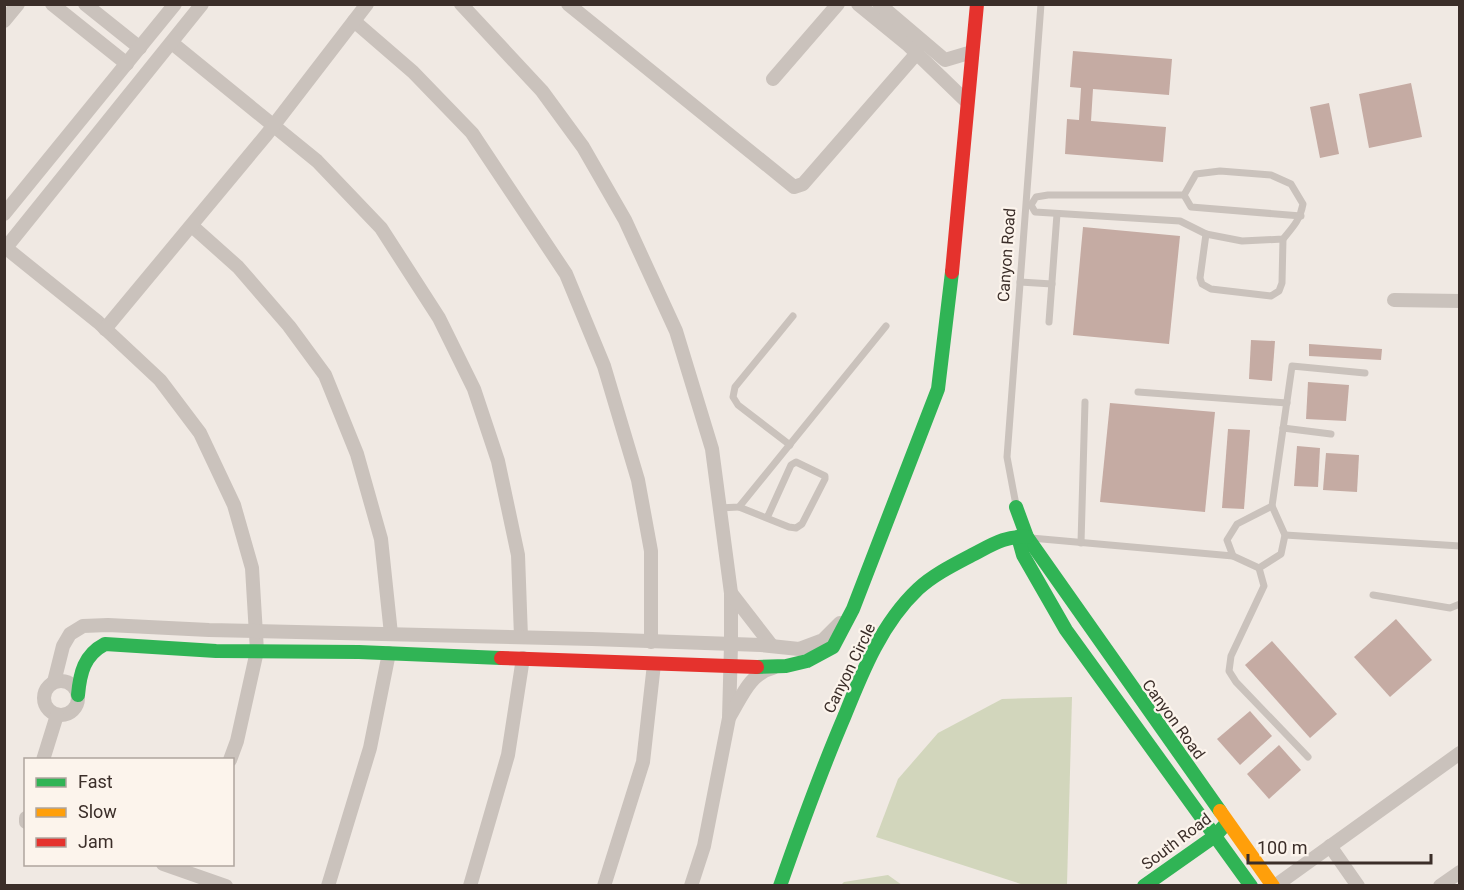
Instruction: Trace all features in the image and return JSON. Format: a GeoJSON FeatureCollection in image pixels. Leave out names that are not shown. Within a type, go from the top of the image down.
{"type":"FeatureCollection","features":[{"type":"Feature","properties":{"kind":"street"},"geometry":{"type":"LineString","coordinates":[[4,21],[18,4]]}},
{"type":"Feature","properties":{"kind":"street"},"geometry":{"type":"LineString","coordinates":[[52,4],[127,64]]}},
{"type":"Feature","properties":{"kind":"street"},"geometry":{"type":"LineString","coordinates":[[85,4],[140,48]]}},
{"type":"Feature","properties":{"kind":"street"},"geometry":{"type":"LineString","coordinates":[[4,214],[175,4]]}},
{"type":"Feature","properties":{"kind":"street"},"geometry":{"type":"LineString","coordinates":[[202,4],[5,249],[105,328],[160,380],[200,433],[234,505],[252,568],[257,651],[237,741],[230,758]]}},
{"type":"Feature","properties":{"kind":"street"},"geometry":{"type":"LineString","coordinates":[[105,328],[273,127],[367,4]]}},
{"type":"Feature","properties":{"kind":"street"},"geometry":{"type":"LineString","coordinates":[[461,4],[542,90],[583,147],[625,220],[676,331],[712,449],[731,593],[729,718],[704,846],[691,885]]}},
{"type":"Feature","properties":{"kind":"street"},"geometry":{"type":"LineString","coordinates":[[568,4],[794,187],[803,184],[917,53]]}},
{"type":"Feature","properties":{"kind":"street"},"geometry":{"type":"LineString","coordinates":[[773,79],[838,4]]}},
{"type":"Feature","properties":{"kind":"street"},"geometry":{"type":"LineString","coordinates":[[858,4],[917,53],[967,102]]}},
{"type":"Feature","properties":{"kind":"street"},"geometry":{"type":"LineString","coordinates":[[879,4],[945,60],[972,52]]}},
{"type":"Feature","properties":{"kind":"street"},"geometry":{"type":"LineString","coordinates":[[729,718],[751,681],[766,670],[807,661],[833,647],[854,609],[938,389],[953,267],[977,4]]}},
{"type":"Feature","properties":{"kind":"street"},"geometry":{"type":"LineString","coordinates":[[354,21],[412,72],[472,133],[566,274],[604,366],[639,480],[651,551],[651,642]]}},
{"type":"Feature","properties":{"kind":"street"},"geometry":{"type":"LineString","coordinates":[[172,43],[316,161],[381,228],[444,328],[474,389],[498,460],[518,555],[521,637]]}},
{"type":"Feature","properties":{"kind":"street"},"geometry":{"type":"LineString","coordinates":[[4,198],[20,196]]}},
{"type":"Feature","properties":{"kind":"street"},"geometry":{"type":"LineString","coordinates":[[192,226],[238,267],[290,326],[325,375],[357,454],[381,539],[391,634]]}},
{"type":"Feature","properties":{"kind":"street"},"geometry":{"type":"LineString","coordinates":[[1394,300],[1460,301]]}},
{"type":"Feature","properties":{"kind":"street","name":"Canyon Road"},"geometry":{"type":"LineString","coordinates":[[1016,507],[1023,555],[1066,630],[1251,885]]}},
{"type":"Feature","properties":{"kind":"street","name":"Canyon Road"},"geometry":{"type":"LineString","coordinates":[[1022,537],[1274,885]]}},
{"type":"Feature","properties":{"kind":"street","name":"Canyon Circle"},"geometry":{"type":"LineString","coordinates":[[780,885],[827,753],[870,657],[893,617],[919,588],[950,566],[1005,539],[1022,537]]}},
{"type":"Feature","properties":{"kind":"street"},"geometry":{"type":"LineString","coordinates":[[731,593],[772,646]]}},
{"type":"Feature","properties":{"kind":"street"},"geometry":{"type":"LineString","coordinates":[[54,682],[63,646],[70,634],[83,626],[521,637],[772,646],[799,649],[824,640],[854,609]]}},
{"type":"Feature","properties":{"kind":"street"},"geometry":{"type":"LineString","coordinates":[[78,695],[73,686],[67,682],[54,682],[48,685],[43,701],[50,712],[57,715],[70,712],[75,708],[78,695],[78,676],[88,656],[97,647],[105,644],[730,667],[786,666]]}},
{"type":"Feature","properties":{"kind":"street"},"geometry":{"type":"LineString","coordinates":[[328,885],[370,748],[389,653]]}},
{"type":"Feature","properties":{"kind":"street"},"geometry":{"type":"LineString","coordinates":[[470,885],[507,755],[523,658]]}},
{"type":"Feature","properties":{"kind":"street"},"geometry":{"type":"LineString","coordinates":[[604,885],[643,762],[654,664]]}},
{"type":"Feature","properties":{"kind":"street"},"geometry":{"type":"LineString","coordinates":[[43,758],[57,715]]}},
{"type":"Feature","properties":{"kind":"street"},"geometry":{"type":"LineString","coordinates":[[1274,885],[1460,753]]}},
{"type":"Feature","properties":{"kind":"street","name":"South Road"},"geometry":{"type":"LineString","coordinates":[[1144,885],[1215,836],[1228,822]]}},
{"type":"Feature","properties":{"kind":"street"},"geometry":{"type":"LineString","coordinates":[[1330,846],[1358,885]]}},
{"type":"Feature","properties":{"kind":"street"},"geometry":{"type":"LineString","coordinates":[[175,866],[193,869],[226,885]]}},
{"type":"Feature","properties":{"kind":"street"},"geometry":{"type":"LineString","coordinates":[[1440,885],[1460,872]]}},
{"type":"Feature","properties":{"kind":"lane","name":"Canyon Road"},"geometry":{"type":"LineString","coordinates":[[1016,507],[1007,458],[1041,4]]}},
{"type":"Feature","properties":{"kind":"lane"},"geometry":{"type":"LineString","coordinates":[[1184,195],[1196,174],[1220,171],[1271,175],[1291,184],[1303,204],[1301,216],[1283,239],[1282,284],[1279,291],[1271,296],[1211,289],[1202,285],[1200,278],[1206,234]]}},
{"type":"Feature","properties":{"kind":"lane"},"geometry":{"type":"LineString","coordinates":[[1026,197],[1184,195]]}},
{"type":"Feature","properties":{"kind":"lane"},"geometry":{"type":"LineString","coordinates":[[1184,195],[1191,207],[1301,216]]}},
{"type":"Feature","properties":{"kind":"lane"},"geometry":{"type":"LineString","coordinates":[[1035,212],[1031,205],[1036,197]]}},
{"type":"Feature","properties":{"kind":"lane"},"geometry":{"type":"LineString","coordinates":[[1025,211],[1180,221],[1206,234],[1242,241],[1283,239]]}},
{"type":"Feature","properties":{"kind":"lane"},"geometry":{"type":"LineString","coordinates":[[1049,322],[1057,214]]}},
{"type":"Feature","properties":{"kind":"lane"},"geometry":{"type":"LineString","coordinates":[[1020,282],[1052,284]]}},
{"type":"Feature","properties":{"kind":"lane"},"geometry":{"type":"LineString","coordinates":[[790,445],[738,405],[733,397],[735,387],[793,316]]}},
{"type":"Feature","properties":{"kind":"lane"},"geometry":{"type":"LineString","coordinates":[[739,507],[886,326]]}},
{"type":"Feature","properties":{"kind":"lane"},"geometry":{"type":"LineString","coordinates":[[1259,568],[1281,554],[1285,535],[1272,506],[1292,366],[1365,373]]}},
{"type":"Feature","properties":{"kind":"lane"},"geometry":{"type":"LineString","coordinates":[[1138,392],[1287,403]]}},
{"type":"Feature","properties":{"kind":"lane"},"geometry":{"type":"LineString","coordinates":[[1082,543],[1085,402]]}},
{"type":"Feature","properties":{"kind":"lane"},"geometry":{"type":"LineString","coordinates":[[1283,428],[1331,434]]}},
{"type":"Feature","properties":{"kind":"lane"},"geometry":{"type":"LineString","coordinates":[[719,508],[739,507],[789,527],[796,528],[802,524],[825,476],[796,462],[791,465],[767,518]]}},
{"type":"Feature","properties":{"kind":"lane"},"geometry":{"type":"LineString","coordinates":[[1233,556],[1227,540],[1237,524],[1272,506]]}},
{"type":"Feature","properties":{"kind":"lane"},"geometry":{"type":"LineString","coordinates":[[1285,535],[1460,546]]}},
{"type":"Feature","properties":{"kind":"lane"},"geometry":{"type":"LineString","coordinates":[[1022,537],[1233,556],[1259,568],[1264,586],[1231,656],[1228,671],[1308,757]]}},
{"type":"Feature","properties":{"kind":"lane"},"geometry":{"type":"LineString","coordinates":[[1373,595],[1450,608],[1460,604]]}},
{"type":"Feature","properties":{"kind":"green space"},"geometry":{"type":"Polygon","coordinates":[[[1072,697],[1067,885],[1024,885],[876,837],[898,779],[938,733],[1002,699],[1072,697]]]}},
{"type":"Feature","properties":{"kind":"green space"},"geometry":{"type":"Polygon","coordinates":[[[888,875],[902,885],[841,885],[844,882],[888,875]]]}},
{"type":"Feature","properties":{"kind":"building"},"geometry":{"type":"Polygon","coordinates":[[[1073,51],[1172,59],[1169,95],[1093,89],[1091,121],[1166,127],[1163,162],[1065,154],[1067,119],[1079,120],[1081,88],[1070,87],[1073,51]]]}},
{"type":"Feature","properties":{"kind":"building"},"geometry":{"type":"Polygon","coordinates":[[[1411,83],[1422,137],[1369,148],[1359,94],[1411,83]]]}},
{"type":"Feature","properties":{"kind":"building"},"geometry":{"type":"Polygon","coordinates":[[[1329,103],[1339,154],[1320,158],[1310,107],[1329,103]]]}},
{"type":"Feature","properties":{"kind":"building"},"geometry":{"type":"Polygon","coordinates":[[[1083,227],[1180,236],[1169,344],[1073,335],[1083,227]]]}},
{"type":"Feature","properties":{"kind":"building"},"geometry":{"type":"Polygon","coordinates":[[[1251,340],[1275,341],[1272,381],[1249,379],[1251,340]]]}},
{"type":"Feature","properties":{"kind":"building"},"geometry":{"type":"Polygon","coordinates":[[[1309,344],[1382,349],[1381,360],[1309,356],[1309,344]]]}},
{"type":"Feature","properties":{"kind":"building"},"geometry":{"type":"Polygon","coordinates":[[[1308,382],[1349,385],[1346,421],[1306,419],[1308,382]]]}},
{"type":"Feature","properties":{"kind":"building"},"geometry":{"type":"Polygon","coordinates":[[[1110,403],[1215,412],[1205,512],[1100,502],[1110,403]]]}},
{"type":"Feature","properties":{"kind":"building"},"geometry":{"type":"Polygon","coordinates":[[[1228,429],[1250,430],[1244,509],[1222,508],[1228,429]]]}},
{"type":"Feature","properties":{"kind":"building"},"geometry":{"type":"Polygon","coordinates":[[[1297,446],[1320,448],[1318,487],[1294,486],[1297,446]]]}},
{"type":"Feature","properties":{"kind":"building"},"geometry":{"type":"Polygon","coordinates":[[[1326,453],[1359,455],[1357,492],[1323,490],[1326,453]]]}},
{"type":"Feature","properties":{"kind":"building"},"geometry":{"type":"Polygon","coordinates":[[[1396,619],[1432,660],[1390,697],[1354,657],[1396,619]]]}},
{"type":"Feature","properties":{"kind":"building"},"geometry":{"type":"Polygon","coordinates":[[[1272,641],[1337,714],[1310,738],[1245,665],[1272,641]]]}},
{"type":"Feature","properties":{"kind":"building"},"geometry":{"type":"Polygon","coordinates":[[[1250,711],[1272,736],[1240,765],[1217,739],[1250,711]]]}},
{"type":"Feature","properties":{"kind":"building"},"geometry":{"type":"Polygon","coordinates":[[[1279,745],[1301,770],[1269,799],[1247,774],[1279,745]]]}},
{"type":"Feature","properties":{"kind":"traffic: fast"},"geometry":{"type":"LineString","coordinates":[[757,667],[786,666],[807,661],[833,647],[853,609],[938,389],[952,272]]}},
{"type":"Feature","properties":{"kind":"traffic: fast"},"geometry":{"type":"LineString","coordinates":[[1016,507],[1027,537],[1220,811]]}},
{"type":"Feature","properties":{"kind":"traffic: fast"},"geometry":{"type":"LineString","coordinates":[[1018,537],[1023,555],[1066,630],[1251,886]]}},
{"type":"Feature","properties":{"kind":"traffic: fast"},"geometry":{"type":"LineString","coordinates":[[780,886],[819,779],[859,681],[894,617],[918,589],[944,570],[998,542],[1027,537]]}},
{"type":"Feature","properties":{"kind":"traffic: fast"},"geometry":{"type":"LineString","coordinates":[[78,695],[84,665],[92,654],[105,644],[216,651],[359,652],[501,658]]}},
{"type":"Feature","properties":{"kind":"traffic: fast"},"geometry":{"type":"LineString","coordinates":[[1144,886],[1215,836],[1224,826]]}},
{"type":"Feature","properties":{"kind":"traffic: slow"},"geometry":{"type":"LineString","coordinates":[[1220,811],[1273,886]]}},
{"type":"Feature","properties":{"kind":"traffic: jam"},"geometry":{"type":"LineString","coordinates":[[952,272],[977,4]]}},
{"type":"Feature","properties":{"kind":"traffic: jam"},"geometry":{"type":"LineString","coordinates":[[501,658],[757,667]]}}]}
